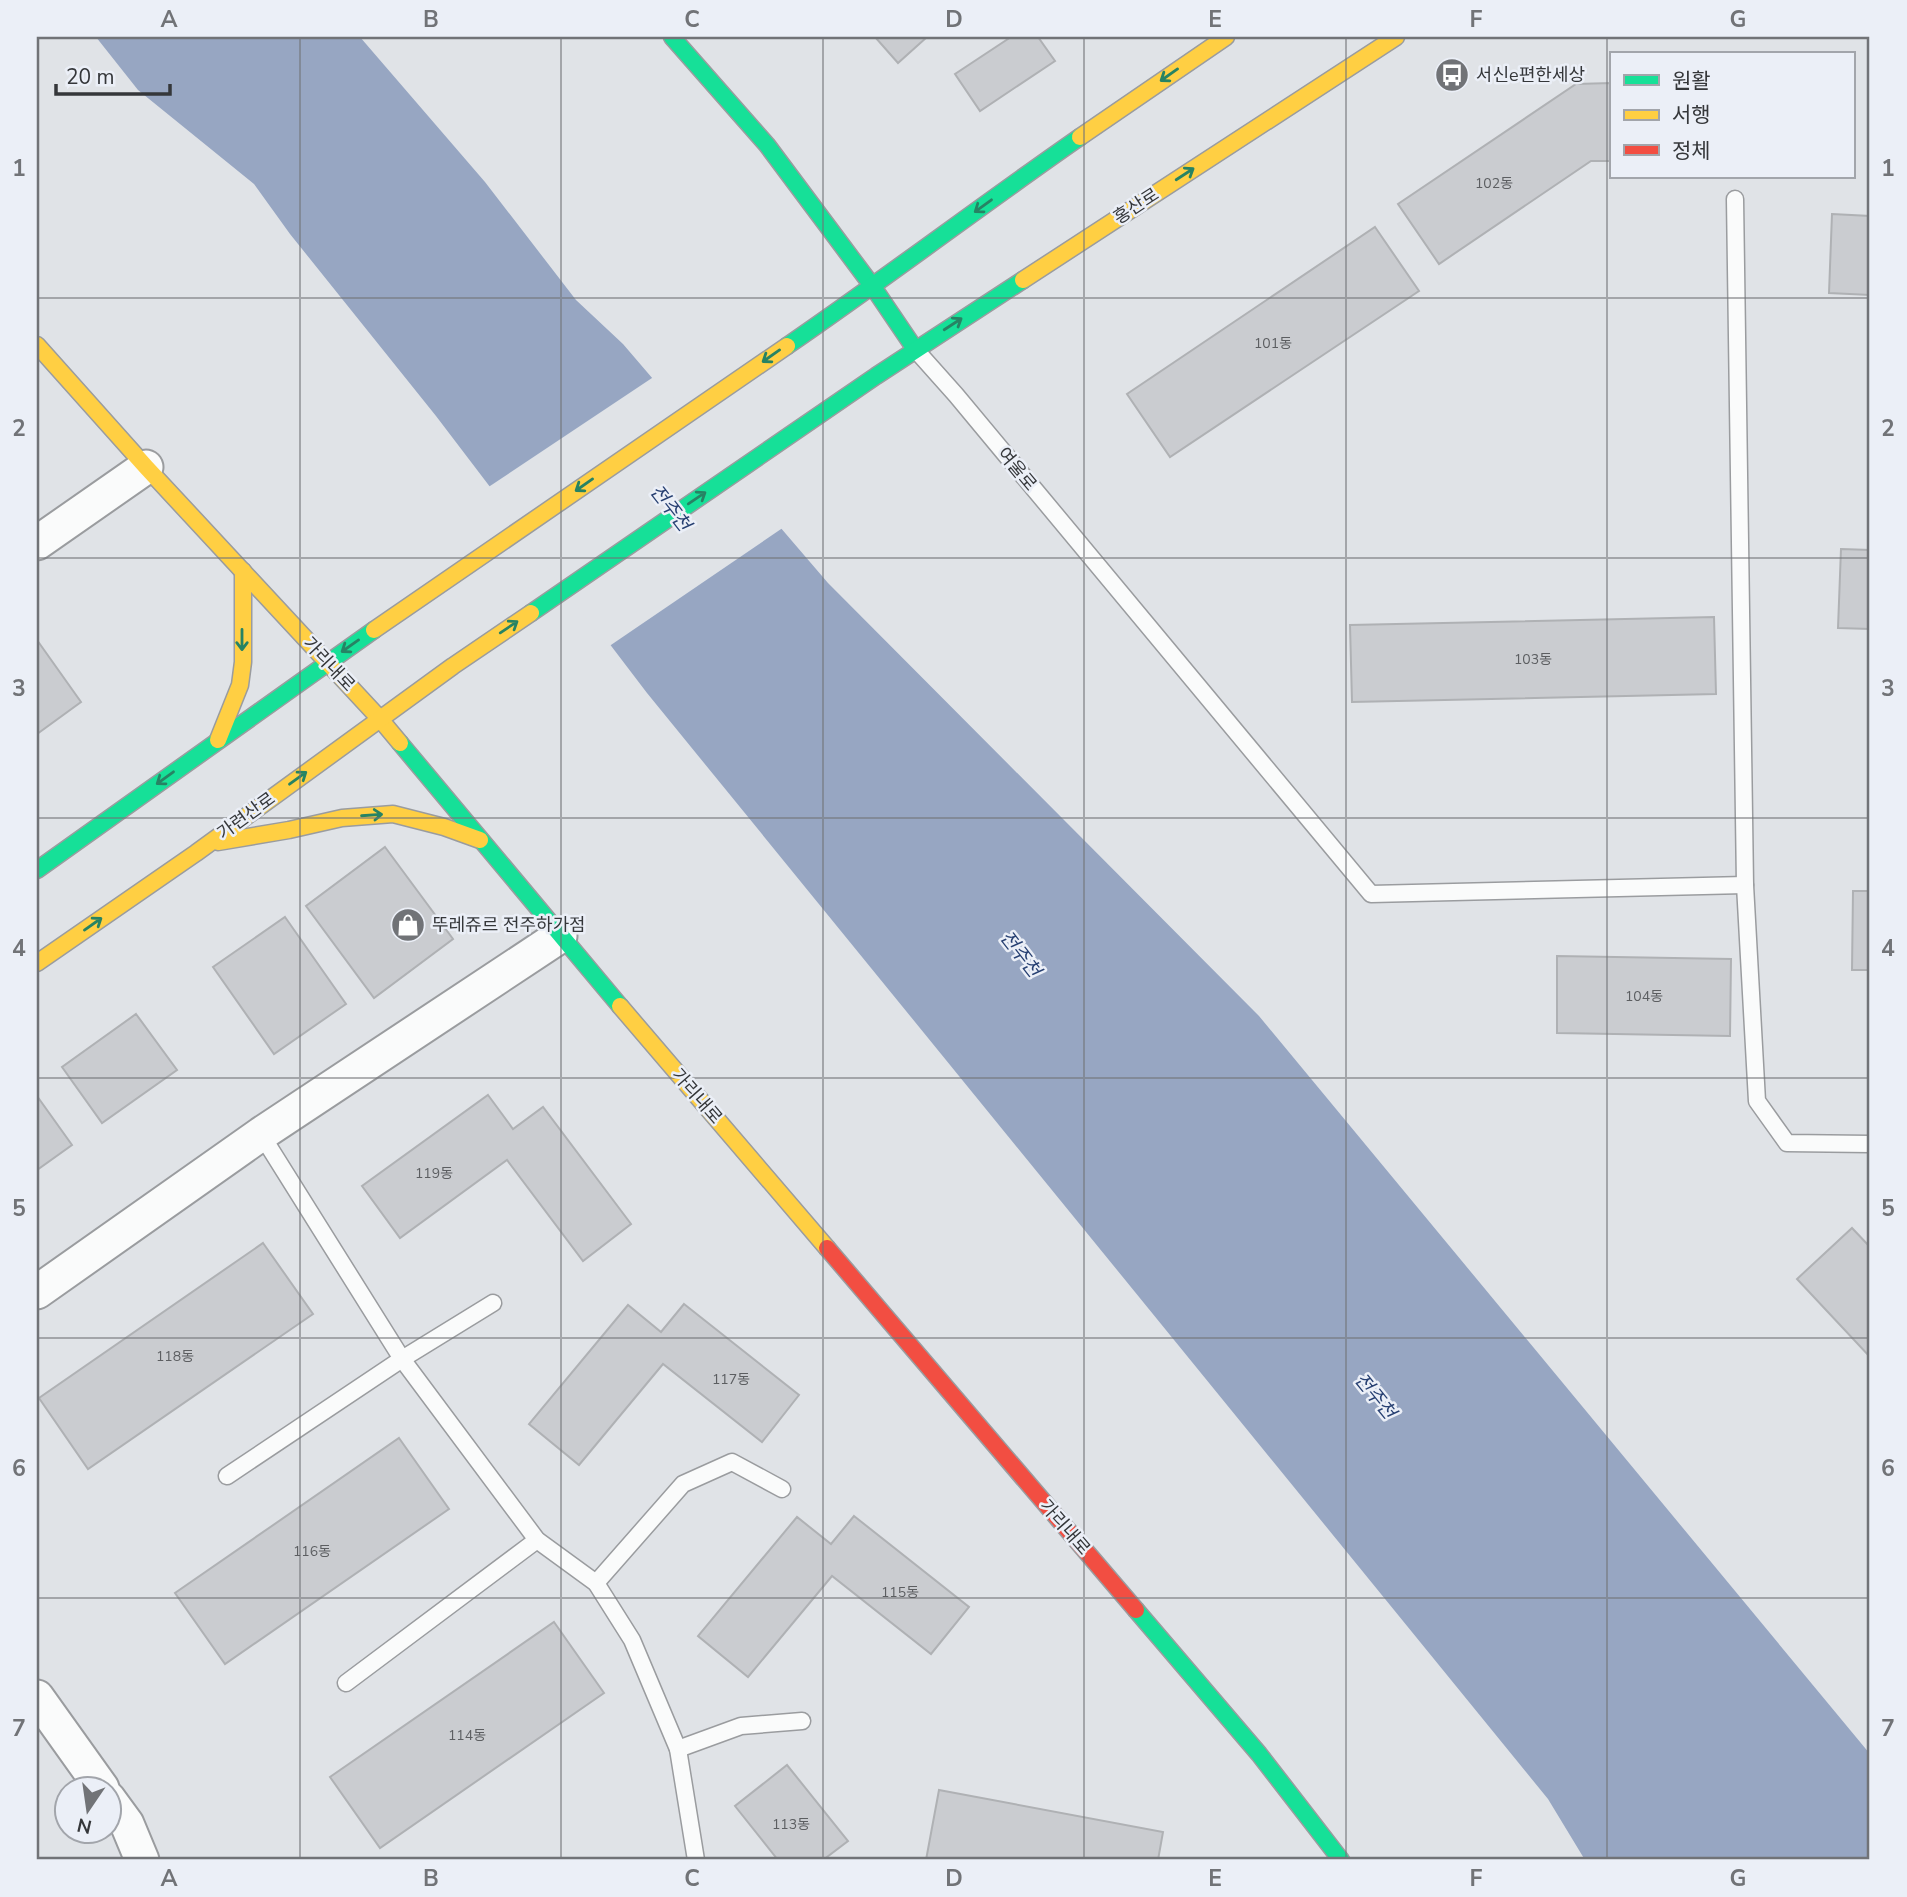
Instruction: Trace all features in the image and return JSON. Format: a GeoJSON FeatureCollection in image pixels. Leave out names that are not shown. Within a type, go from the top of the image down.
{"type":"FeatureCollection","features":[{"type":"Feature","properties":{"kind":"street","name":"여울로"},"geometry":{"type":"LineString","coordinates":[[672,37],[767,145],[873,287],[915,349]]}},
{"type":"Feature","properties":{"kind":"street"},"geometry":{"type":"LineString","coordinates":[[37,870],[327,662],[873,287],[1018,180],[1226,37]]}},
{"type":"Feature","properties":{"kind":"street","name":"홍산로"},"geometry":{"type":"LineString","coordinates":[[453,666],[915,349],[1396,37]]}},
{"type":"Feature","properties":{"kind":"street","name":"가리내로"},"geometry":{"type":"LineString","coordinates":[[37,345],[146,467],[380,719],[560,936],[1259,1754],[1341,1860]]}},
{"type":"Feature","properties":{"kind":"street"},"geometry":{"type":"LineString","coordinates":[[37,543],[146,467]]}},
{"type":"Feature","properties":{"kind":"street"},"geometry":{"type":"LineString","coordinates":[[218,740],[240,685],[243,662],[243,572]]}},
{"type":"Feature","properties":{"kind":"street","name":"가련산로"},"geometry":{"type":"LineString","coordinates":[[37,963],[209,844],[453,666]]}},
{"type":"Feature","properties":{"kind":"street"},"geometry":{"type":"LineString","coordinates":[[209,844],[342,818],[393,814],[481,840]]}},
{"type":"Feature","properties":{"kind":"street"},"geometry":{"type":"LineString","coordinates":[[37,1292],[261,1134],[560,936]]}},
{"type":"Feature","properties":{"kind":"street"},"geometry":{"type":"LineString","coordinates":[[37,1697],[46,1731],[88,1774]]}},
{"type":"Feature","properties":{"kind":"street"},"geometry":{"type":"LineString","coordinates":[[122,1817],[142,1860]]}},
{"type":"Feature","properties":{"kind":"lane"},"geometry":{"type":"LineString","coordinates":[[1735,199],[1745,885],[1757,1101],[1787,1143],[1870,1144]]}},
{"type":"Feature","properties":{"kind":"lane","name":"여울로"},"geometry":{"type":"LineString","coordinates":[[915,349],[1371,894],[1745,885]]}},
{"type":"Feature","properties":{"kind":"lane"},"geometry":{"type":"LineString","coordinates":[[261,1134],[402,1359],[537,1540],[596,1583],[632,1640],[678,1749],[696,1860]]}},
{"type":"Feature","properties":{"kind":"lane"},"geometry":{"type":"LineString","coordinates":[[227,1476],[402,1359],[493,1303]]}},
{"type":"Feature","properties":{"kind":"lane"},"geometry":{"type":"LineString","coordinates":[[596,1583],[683,1484],[732,1462],[782,1489]]}},
{"type":"Feature","properties":{"kind":"lane"},"geometry":{"type":"LineString","coordinates":[[346,1683],[537,1540]]}},
{"type":"Feature","properties":{"kind":"lane"},"geometry":{"type":"LineString","coordinates":[[678,1749],[741,1726],[802,1721]]}},
{"type":"Feature","properties":{"kind":"water","name":"전주천"},"geometry":{"type":"Polygon","coordinates":[[[96,37],[360,37],[485,182],[576,300],[623,344],[828,583],[1259,1016],[1870,1754],[1870,1860],[1585,1860],[1548,1799],[647,693],[436,416],[290,234],[254,184],[138,90],[96,37]]]}},
{"type":"Feature","properties":{"kind":"pier"},"geometry":{"type":"Polygon","coordinates":[[[655,376],[784,527],[608,647],[487,488],[655,376]]]}},
{"type":"Feature","properties":{"kind":"building"},"geometry":{"type":"Polygon","coordinates":[[[875,37],[927,37],[898,63],[875,37]]]}},
{"type":"Feature","properties":{"kind":"building"},"geometry":{"type":"Polygon","coordinates":[[[1011,37],[1038,37],[1055,61],[980,111],[955,74],[1011,37]]]}},
{"type":"Feature","properties":{"kind":"building"},"geometry":{"type":"Polygon","coordinates":[[[1610,83],[1610,161],[1591,161],[1439,264],[1398,204],[1576,84],[1610,83]]]}},
{"type":"Feature","properties":{"kind":"building"},"geometry":{"type":"Polygon","coordinates":[[[1832,214],[1870,216],[1870,295],[1829,293],[1832,214]]]}},
{"type":"Feature","properties":{"kind":"building"},"geometry":{"type":"Polygon","coordinates":[[[1375,227],[1419,291],[1170,457],[1127,394],[1375,227]]]}},
{"type":"Feature","properties":{"kind":"building"},"geometry":{"type":"Polygon","coordinates":[[[1841,549],[1870,550],[1870,629],[1838,628],[1841,549]]]}},
{"type":"Feature","properties":{"kind":"building"},"geometry":{"type":"Polygon","coordinates":[[[1714,617],[1716,694],[1352,702],[1350,625],[1714,617]]]}},
{"type":"Feature","properties":{"kind":"building"},"geometry":{"type":"Polygon","coordinates":[[[37,640],[81,702],[37,734],[37,640]]]}},
{"type":"Feature","properties":{"kind":"building"},"geometry":{"type":"Polygon","coordinates":[[[385,847],[453,939],[374,998],[306,906],[385,847]]]}},
{"type":"Feature","properties":{"kind":"building"},"geometry":{"type":"Polygon","coordinates":[[[1853,891],[1870,891],[1870,970],[1852,970],[1853,891]]]}},
{"type":"Feature","properties":{"kind":"building"},"geometry":{"type":"Polygon","coordinates":[[[285,917],[346,1004],[274,1054],[213,967],[285,917]]]}},
{"type":"Feature","properties":{"kind":"building"},"geometry":{"type":"Polygon","coordinates":[[[1557,956],[1731,959],[1730,1036],[1557,1033],[1557,956]]]}},
{"type":"Feature","properties":{"kind":"building"},"geometry":{"type":"Polygon","coordinates":[[[136,1014],[177,1070],[102,1123],[62,1067],[136,1014]]]}},
{"type":"Feature","properties":{"kind":"building"},"geometry":{"type":"Polygon","coordinates":[[[488,1095],[513,1129],[543,1107],[631,1224],[583,1261],[507,1160],[400,1238],[362,1186],[488,1095]]]}},
{"type":"Feature","properties":{"kind":"building"},"geometry":{"type":"Polygon","coordinates":[[[37,1096],[72,1145],[37,1170],[37,1096]]]}},
{"type":"Feature","properties":{"kind":"building"},"geometry":{"type":"Polygon","coordinates":[[[1852,1228],[1870,1247],[1870,1357],[1797,1279],[1852,1228]]]}},
{"type":"Feature","properties":{"kind":"building"},"geometry":{"type":"Polygon","coordinates":[[[263,1243],[313,1314],[88,1469],[39,1398],[263,1243]]]}},
{"type":"Feature","properties":{"kind":"building"},"geometry":{"type":"Polygon","coordinates":[[[684,1304],[799,1395],[762,1442],[663,1364],[579,1465],[529,1424],[628,1305],[661,1332],[684,1304]]]}},
{"type":"Feature","properties":{"kind":"building"},"geometry":{"type":"Polygon","coordinates":[[[399,1438],[449,1509],[225,1664],[175,1593],[399,1438]]]}},
{"type":"Feature","properties":{"kind":"building"},"geometry":{"type":"Polygon","coordinates":[[[854,1516],[969,1607],[931,1654],[832,1576],[748,1677],[698,1636],[797,1517],[831,1544],[854,1516]]]}},
{"type":"Feature","properties":{"kind":"building"},"geometry":{"type":"Polygon","coordinates":[[[554,1622],[604,1693],[380,1848],[330,1777],[554,1622]]]}},
{"type":"Feature","properties":{"kind":"building"},"geometry":{"type":"Polygon","coordinates":[[[787,1765],[848,1841],[823,1860],[778,1860],[735,1806],[787,1765]]]}},
{"type":"Feature","properties":{"kind":"building"},"geometry":{"type":"Polygon","coordinates":[[[939,1790],[1163,1832],[1158,1860],[926,1860],[939,1790]]]}},
{"type":"Feature","properties":{"kind":"traffic: fast"},"geometry":{"type":"LineString","coordinates":[[672,37],[767,145],[873,287],[915,349]]}},
{"type":"Feature","properties":{"kind":"traffic: fast"},"geometry":{"type":"LineString","coordinates":[[787,346],[1080,137]]}},
{"type":"Feature","properties":{"kind":"traffic: fast"},"geometry":{"type":"LineString","coordinates":[[531,613],[876,376],[1023,280]]}},
{"type":"Feature","properties":{"kind":"traffic: fast"},"geometry":{"type":"LineString","coordinates":[[37,870],[374,630]]}},
{"type":"Feature","properties":{"kind":"traffic: fast"},"geometry":{"type":"LineString","coordinates":[[400,743],[620,1006]]}},
{"type":"Feature","properties":{"kind":"traffic: fast"},"geometry":{"type":"LineString","coordinates":[[1136,1610],[1259,1754],[1341,1860]]}},
{"type":"Feature","properties":{"kind":"traffic: slow"},"geometry":{"type":"LineString","coordinates":[[1080,137],[1226,37]]}},
{"type":"Feature","properties":{"kind":"traffic: slow"},"geometry":{"type":"LineString","coordinates":[[1023,280],[1396,37]]}},
{"type":"Feature","properties":{"kind":"traffic: slow"},"geometry":{"type":"LineString","coordinates":[[37,345],[400,743]]}},
{"type":"Feature","properties":{"kind":"traffic: slow"},"geometry":{"type":"LineString","coordinates":[[374,630],[787,346]]}},
{"type":"Feature","properties":{"kind":"traffic: slow"},"geometry":{"type":"LineString","coordinates":[[218,740],[240,685],[243,662],[243,571]]}},
{"type":"Feature","properties":{"kind":"traffic: slow"},"geometry":{"type":"LineString","coordinates":[[37,963],[196,853],[453,666],[531,613]]}},
{"type":"Feature","properties":{"kind":"traffic: slow"},"geometry":{"type":"LineString","coordinates":[[218,842],[342,818],[393,814],[444,827],[480,840]]}},
{"type":"Feature","properties":{"kind":"traffic: slow"},"geometry":{"type":"LineString","coordinates":[[620,1006],[827,1248]]}},
{"type":"Feature","properties":{"kind":"traffic: jam"},"geometry":{"type":"LineString","coordinates":[[827,1248],[1136,1610]]}},
{"type":"Feature","properties":{"kind":"place","name":"서신e편한세상"},"geometry":{"type":"Point","coordinates":[1452,75]}},
{"type":"Feature","properties":{"kind":"place","name":"뚜레쥬르 전주하가점"},"geometry":{"type":"Point","coordinates":[408,925]}}]}
